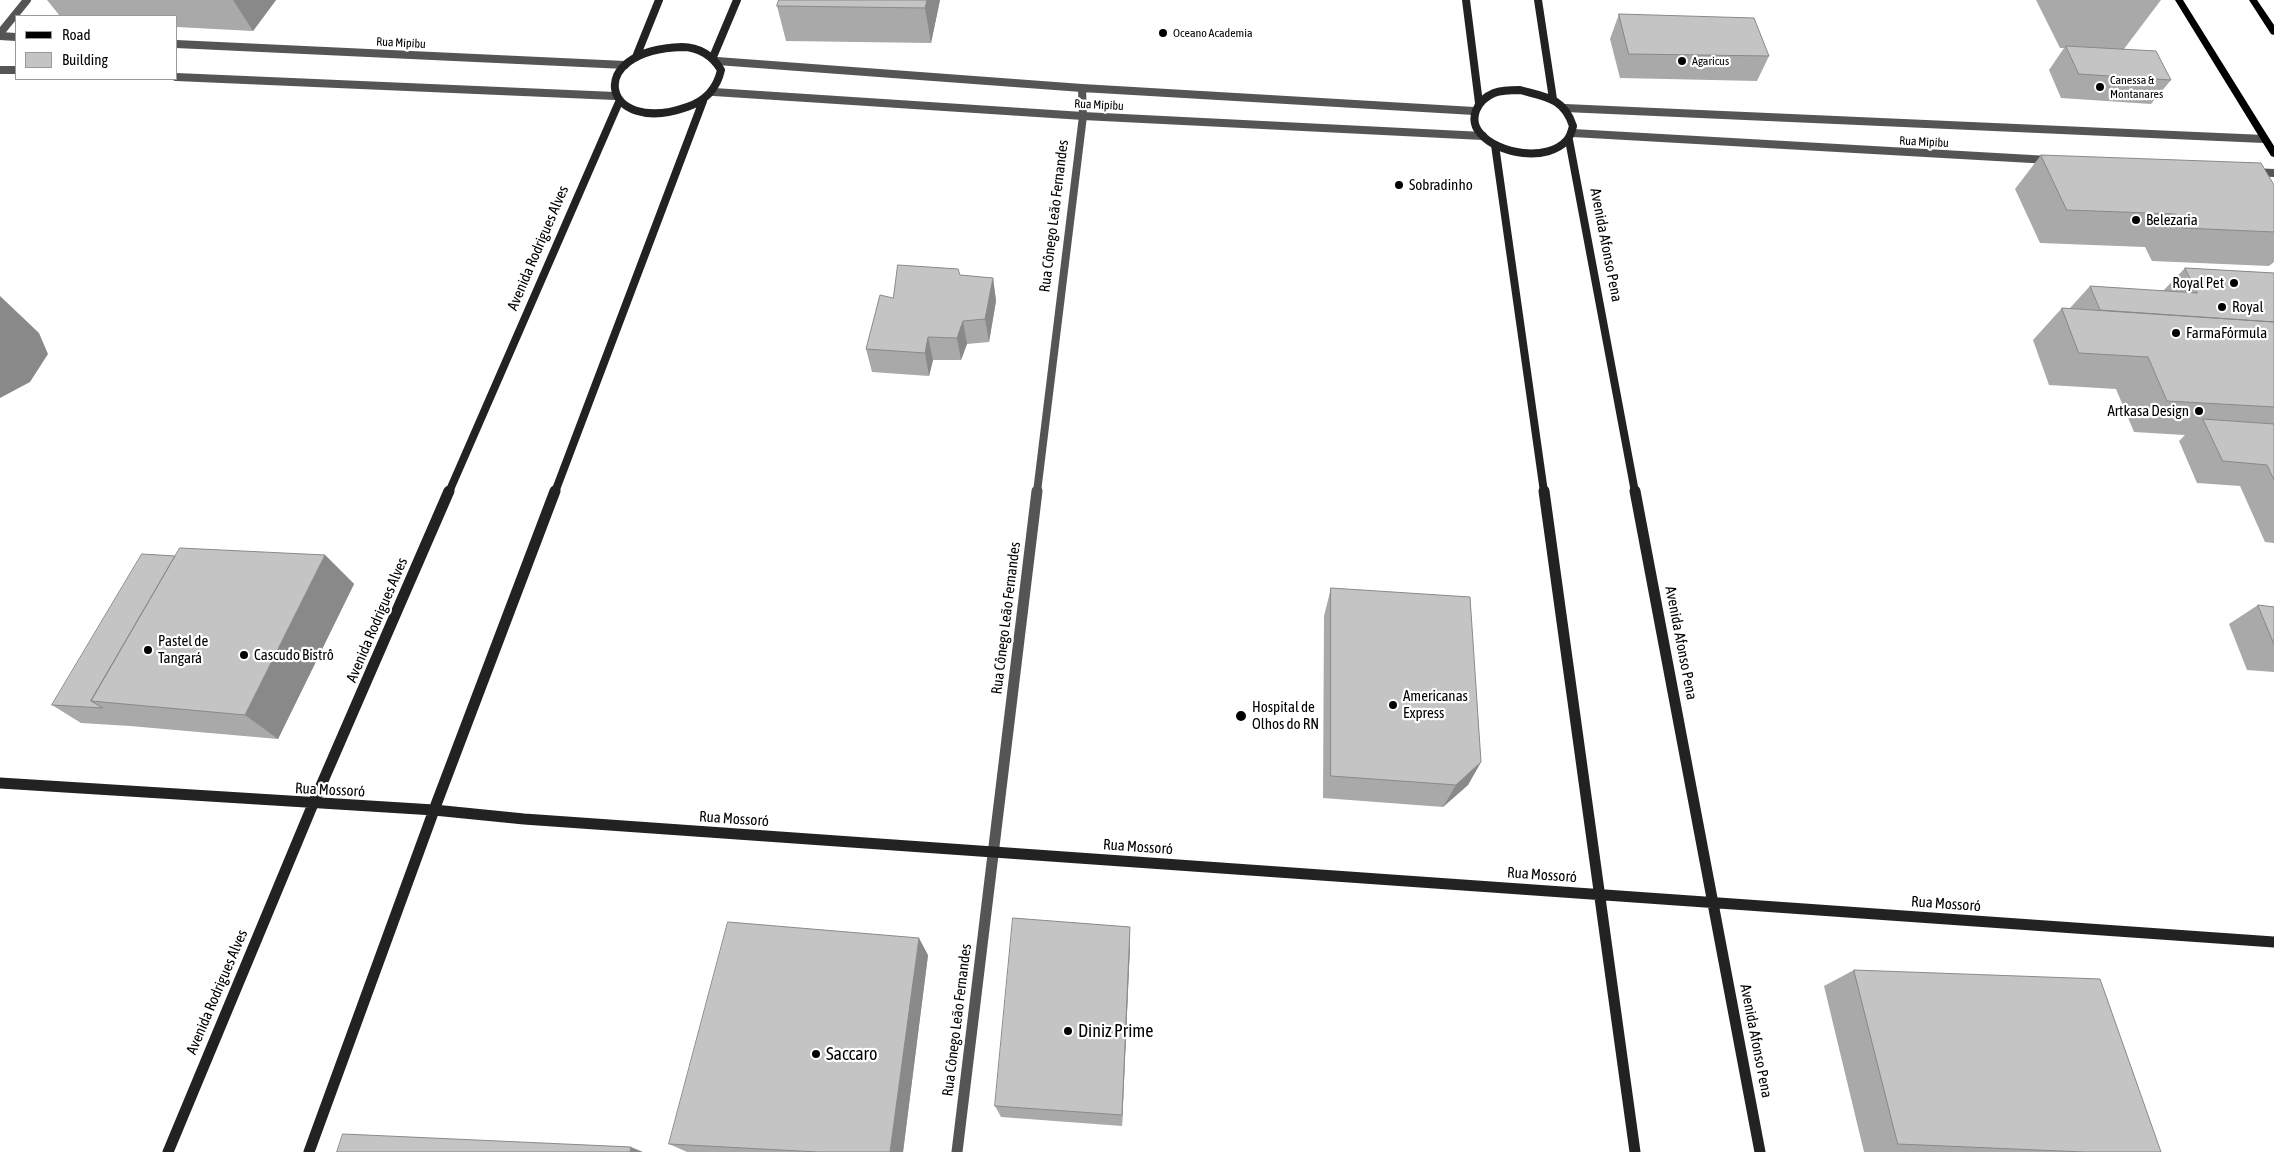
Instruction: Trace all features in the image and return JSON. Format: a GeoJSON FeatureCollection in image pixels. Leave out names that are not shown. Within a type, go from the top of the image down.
{"type":"FeatureCollection","features":[{"type":"Feature","properties":{"kind":"main road"},"geometry":{"type":"LineString","coordinates":[[636,57],[659,0]]}},
{"type":"Feature","properties":{"kind":"main road"},"geometry":{"type":"LineString","coordinates":[[715,59],[737,0]]}},
{"type":"Feature","properties":{"kind":"main road"},"geometry":{"type":"LineString","coordinates":[[1466,0],[1479,103]]}},
{"type":"Feature","properties":{"kind":"main road"},"geometry":{"type":"LineString","coordinates":[[1538,0],[1553,99]]}},
{"type":"Feature","properties":{"kind":"main road"},"geometry":{"type":"LineString","coordinates":[[2179,0],[2274,154]]}},
{"type":"Feature","properties":{"kind":"main road"},"geometry":{"type":"LineString","coordinates":[[2253,0],[2274,32]]}},
{"type":"Feature","properties":{"kind":"main road"},"geometry":{"type":"LineString","coordinates":[[662,48],[692,48],[715,59],[722,70],[720,81],[714,92],[703,101],[682,111],[658,114],[636,111],[617,99],[613,86],[616,75],[636,57],[662,48]]}},
{"type":"Feature","properties":{"kind":"main road"},"geometry":{"type":"LineString","coordinates":[[1520,90],[1537,92],[1553,99],[1565,108],[1571,116],[1571,136],[1559,148],[1545,153],[1528,154],[1510,151],[1483,136],[1476,128],[1474,111],[1479,103],[1490,95],[1504,91],[1520,90]]}},
{"type":"Feature","properties":{"kind":"main road","name":"Avenida Rodrigues Alves"},"geometry":{"type":"LineString","coordinates":[[168,1152],[313,804],[617,99]]}},
{"type":"Feature","properties":{"kind":"main road"},"geometry":{"type":"LineString","coordinates":[[308,1152],[434,810],[703,101]]}},
{"type":"Feature","properties":{"kind":"main road","name":"Avenida Afonso Pena"},"geometry":{"type":"LineString","coordinates":[[1571,136],[1760,1152]]}},
{"type":"Feature","properties":{"kind":"main road"},"geometry":{"type":"LineString","coordinates":[[1495,144],[1601,894],[1635,1152]]}},
{"type":"Feature","properties":{"kind":"main road","name":"Rua Mossoró"},"geometry":{"type":"LineString","coordinates":[[0,783],[313,804],[434,810],[534,820],[2274,942]]}},
{"type":"Feature","properties":{"kind":"street"},"geometry":{"type":"LineString","coordinates":[[15,36],[0,36],[0,31],[27,0]]}},
{"type":"Feature","properties":{"kind":"street","name":"Rua Mipibu"},"geometry":{"type":"LineString","coordinates":[[178,44],[625,65]]}},
{"type":"Feature","properties":{"kind":"street","name":"Rua Mipibu"},"geometry":{"type":"LineString","coordinates":[[715,59],[1082,88],[1474,111]]}},
{"type":"Feature","properties":{"kind":"street"},"geometry":{"type":"LineString","coordinates":[[0,70],[15,70]]}},
{"type":"Feature","properties":{"kind":"street"},"geometry":{"type":"LineString","coordinates":[[178,77],[617,99]]}},
{"type":"Feature","properties":{"kind":"street","name":"Rua Cônego Leão Fernandes"},"geometry":{"type":"LineString","coordinates":[[957,1152],[995,852],[1083,116],[1082,88]]}},
{"type":"Feature","properties":{"kind":"street","name":"Rua Mipibu"},"geometry":{"type":"LineString","coordinates":[[714,92],[1083,116],[1483,136]]}},
{"type":"Feature","properties":{"kind":"street","name":"Rua Mipibu"},"geometry":{"type":"LineString","coordinates":[[1565,108],[2264,139]]}},
{"type":"Feature","properties":{"kind":"street","name":"Rua Mipibu"},"geometry":{"type":"LineString","coordinates":[[1571,136],[2057,160]]}},
{"type":"Feature","properties":{"kind":"street"},"geometry":{"type":"LineString","coordinates":[[2244,171],[2274,173]]}},
{"type":"Feature","properties":{"kind":"building"},"geometry":{"type":"Polygon","coordinates":[[[779,0],[927,0],[925,8],[777,6],[779,0]]]}},
{"type":"Feature","properties":{"kind":"building"},"geometry":{"type":"Polygon","coordinates":[[[1619,14],[1754,18],[1769,56],[1629,54],[1619,14]]]}},
{"type":"Feature","properties":{"kind":"building"},"geometry":{"type":"Polygon","coordinates":[[[2066,46],[2156,51],[2171,80],[2079,74],[2066,46]]]}},
{"type":"Feature","properties":{"kind":"building"},"geometry":{"type":"Polygon","coordinates":[[[2041,155],[2261,163],[2274,185],[2274,232],[2183,228],[2175,214],[2067,210],[2041,155]]]}},
{"type":"Feature","properties":{"kind":"building"},"geometry":{"type":"Polygon","coordinates":[[[898,265],[958,269],[960,275],[993,278],[985,319],[963,321],[957,338],[928,337],[925,353],[866,349],[880,295],[893,298],[898,265]]]}},
{"type":"Feature","properties":{"kind":"building"},"geometry":{"type":"Polygon","coordinates":[[[2185,268],[2274,273],[2274,322],[2100,310],[2090,286],[2197,293],[2185,268]]]}},
{"type":"Feature","properties":{"kind":"building"},"geometry":{"type":"Polygon","coordinates":[[[2062,308],[2274,322],[2274,407],[2167,401],[2148,357],[2079,353],[2062,308]]]}},
{"type":"Feature","properties":{"kind":"building"},"geometry":{"type":"Polygon","coordinates":[[[2203,419],[2274,424],[2274,480],[2267,465],[2223,461],[2203,419]]]}},
{"type":"Feature","properties":{"kind":"building"},"geometry":{"type":"Polygon","coordinates":[[[180,548],[325,555],[245,715],[91,701],[180,548]]]}},
{"type":"Feature","properties":{"kind":"building"},"geometry":{"type":"Polygon","coordinates":[[[142,554],[175,556],[91,701],[103,708],[52,705],[142,554]]]}},
{"type":"Feature","properties":{"kind":"building","name":"Americanas Express"},"geometry":{"type":"Polygon","coordinates":[[[1331,588],[1470,597],[1481,762],[1456,785],[1331,776],[1331,588]]]}},
{"type":"Feature","properties":{"kind":"building"},"geometry":{"type":"Polygon","coordinates":[[[2258,605],[2274,607],[2274,644],[2258,605]]]}},
{"type":"Feature","properties":{"kind":"building","name":"Diniz Prime"},"geometry":{"type":"Polygon","coordinates":[[[1013,918],[1130,927],[1122,1115],[995,1106],[1013,918]]]}},
{"type":"Feature","properties":{"kind":"building","name":"Saccaro"},"geometry":{"type":"Polygon","coordinates":[[[728,922],[919,938],[890,1152],[818,1152],[669,1144],[728,922]]]}},
{"type":"Feature","properties":{"kind":"building"},"geometry":{"type":"Polygon","coordinates":[[[1854,970],[2100,979],[2161,1152],[2084,1152],[1898,1144],[1854,970]]]}},
{"type":"Feature","properties":{"kind":"building"},"geometry":{"type":"Polygon","coordinates":[[[343,1134],[631,1147],[630,1152],[337,1152],[343,1134]]]}},
{"type":"Feature","properties":{"kind":"place","name":"Oceano Academia"},"geometry":{"type":"Point","coordinates":[1163,33]}},
{"type":"Feature","properties":{"kind":"place","name":"Agaricus"},"geometry":{"type":"Point","coordinates":[1682,61]}},
{"type":"Feature","properties":{"kind":"place","name":"Canessa & Montanares"},"geometry":{"type":"Point","coordinates":[2100,87]}},
{"type":"Feature","properties":{"kind":"place","name":"Sobradinho"},"geometry":{"type":"Point","coordinates":[1399,185]}},
{"type":"Feature","properties":{"kind":"place","name":"Belezaria"},"geometry":{"type":"Point","coordinates":[2136,220]}},
{"type":"Feature","properties":{"kind":"place","name":"Royal Pet"},"geometry":{"type":"Point","coordinates":[2234,283]}},
{"type":"Feature","properties":{"kind":"place","name":"Royal"},"geometry":{"type":"Point","coordinates":[2222,307]}},
{"type":"Feature","properties":{"kind":"place","name":"FarmaFórmula"},"geometry":{"type":"Point","coordinates":[2176,333]}},
{"type":"Feature","properties":{"kind":"place","name":"Artkasa Design"},"geometry":{"type":"Point","coordinates":[2199,411]}},
{"type":"Feature","properties":{"kind":"place","name":"Pastel de Tangará"},"geometry":{"type":"Point","coordinates":[148,650]}},
{"type":"Feature","properties":{"kind":"place","name":"Cascudo Bistrô"},"geometry":{"type":"Point","coordinates":[244,655]}},
{"type":"Feature","properties":{"kind":"place","name":"Americanas Express"},"geometry":{"type":"Point","coordinates":[1393,705]}},
{"type":"Feature","properties":{"kind":"place","name":"Hospital de Olhos do RN"},"geometry":{"type":"Point","coordinates":[1241,716]}},
{"type":"Feature","properties":{"kind":"place","name":"Diniz Prime"},"geometry":{"type":"Point","coordinates":[1068,1031]}},
{"type":"Feature","properties":{"kind":"place","name":"Saccaro"},"geometry":{"type":"Point","coordinates":[816,1054]}}]}
